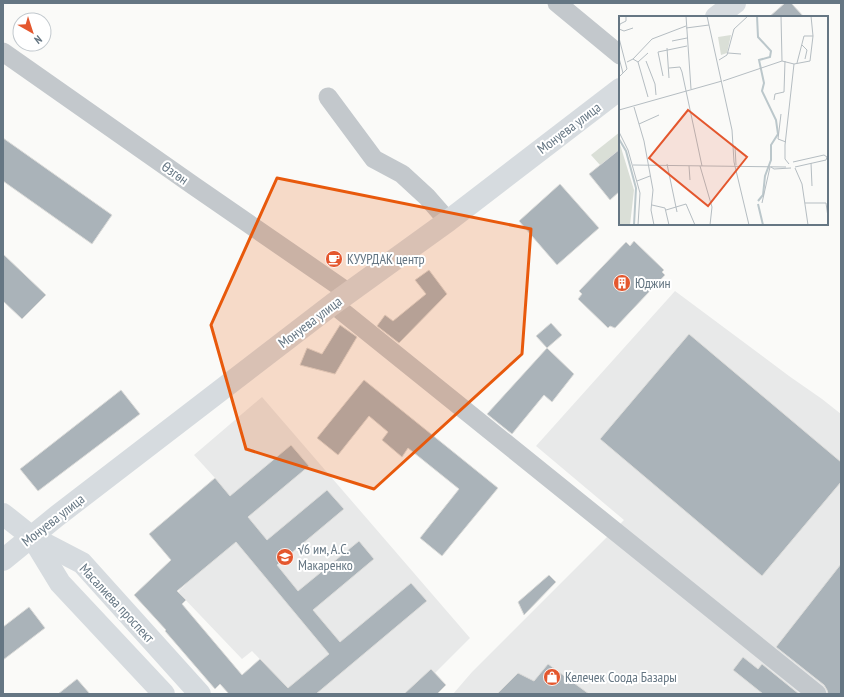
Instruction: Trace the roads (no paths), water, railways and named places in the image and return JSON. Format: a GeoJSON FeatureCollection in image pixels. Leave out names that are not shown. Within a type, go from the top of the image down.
{"type":"FeatureCollection","features":[{"type":"Feature","properties":{"kind":"main road"},"geometry":{"type":"LineString","coordinates":[[717,16],[735,3]]}},
{"type":"Feature","properties":{"kind":"main road","name":"Монуева улица"},"geometry":{"type":"LineString","coordinates":[[3,560],[63,511],[341,299],[448,221],[619,90]]}},
{"type":"Feature","properties":{"kind":"main road"},"geometry":{"type":"LineString","coordinates":[[3,514],[32,537]]}},
{"type":"Feature","properties":{"kind":"main road","name":"Масалиева проспект"},"geometry":{"type":"LineString","coordinates":[[32,537],[60,583],[164,694]]}},
{"type":"Feature","properties":{"kind":"main road","name":"Масалиева проспект"},"geometry":{"type":"LineString","coordinates":[[32,537],[82,563],[200,694]]}},
{"type":"Feature","properties":{"kind":"street"},"geometry":{"type":"LineString","coordinates":[[557,3],[619,54]]}},
{"type":"Feature","properties":{"kind":"street","name":"Өзгөн"},"geometry":{"type":"LineString","coordinates":[[3,52],[194,186],[341,299],[817,694]]}},
{"type":"Feature","properties":{"kind":"street"},"geometry":{"type":"LineString","coordinates":[[328,97],[374,159],[402,174],[427,197],[448,221]]}},
{"type":"Feature","properties":{"kind":"place","name":"КУУРДАК центр"},"geometry":{"type":"Point","coordinates":[334,259]}},
{"type":"Feature","properties":{"kind":"place","name":"Юджин"},"geometry":{"type":"Point","coordinates":[622,283]}},
{"type":"Feature","properties":{"kind":"place","name":"√6 им, А.С. Макаренко"},"geometry":{"type":"Point","coordinates":[285,557]}},
{"type":"Feature","properties":{"kind":"place","name":"Келечек Соода Базары"},"geometry":{"type":"Point","coordinates":[552,677]}}]}
